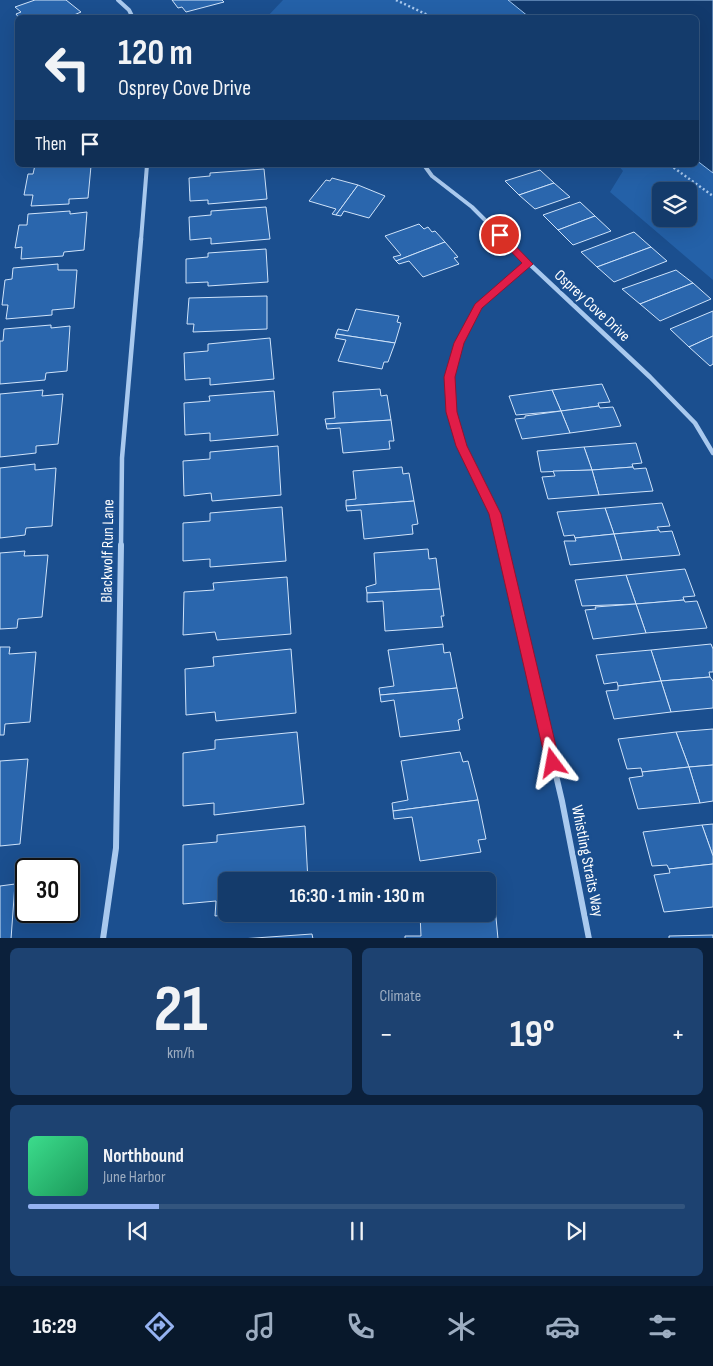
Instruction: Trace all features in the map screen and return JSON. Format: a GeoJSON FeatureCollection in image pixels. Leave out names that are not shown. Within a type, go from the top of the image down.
{"type":"FeatureCollection","features":[{"type":"Feature","properties":{"kind":"street"},"geometry":{"type":"LineString","coordinates":[[118,0],[130,10],[132,15]]}},
{"type":"Feature","properties":{"kind":"street","name":"Blackwolf Run Lane"},"geometry":{"type":"LineString","coordinates":[[103,938],[116,848],[122,458],[147,167]]}},
{"type":"Feature","properties":{"kind":"street","name":"Osprey Cove Drive"},"geometry":{"type":"LineString","coordinates":[[425,167],[432,176],[472,207],[528,264],[650,377],[695,423],[713,453]]}},
{"type":"Feature","properties":{"kind":"street","name":"Whistling Straits Way"},"geometry":{"type":"LineString","coordinates":[[528,264],[478,306],[459,343],[449,377],[452,412],[462,446],[495,514],[562,802],[589,938]]}},
{"type":"Feature","properties":{"kind":"path"},"geometry":{"type":"LineString","coordinates":[[396,0],[428,15]]}},
{"type":"Feature","properties":{"kind":"path"},"geometry":{"type":"LineString","coordinates":[[673,167],[713,196]]}},
{"type":"Feature","properties":{"kind":"shaded area"},"geometry":{"type":"Polygon","coordinates":[[[283,0],[640,0],[661,15],[269,15],[283,0]]]}},
{"type":"Feature","properties":{"kind":"shaded area"},"geometry":{"type":"Polygon","coordinates":[[[508,0],[713,0],[713,173],[699,162],[699,15],[527,15],[508,0]]]}},
{"type":"Feature","properties":{"kind":"shaded area"},"geometry":{"type":"Polygon","coordinates":[[[699,41],[713,50],[713,280],[610,192],[623,171],[620,167],[699,167],[699,41]]]}},
{"type":"Feature","properties":{"kind":"building"},"geometry":{"type":"Polygon","coordinates":[[[35,0],[66,0],[81,12],[74,15],[17,15],[21,12],[15,7],[35,0]]]}},
{"type":"Feature","properties":{"kind":"building"},"geometry":{"type":"Polygon","coordinates":[[[172,0],[222,0],[224,2],[186,12],[182,7],[178,8],[172,0]]]}},
{"type":"Feature","properties":{"kind":"building"},"geometry":{"type":"Polygon","coordinates":[[[35,167],[91,167],[88,198],[69,199],[69,204],[31,206],[33,195],[24,195],[28,174],[33,174],[35,167]]]}},
{"type":"Feature","properties":{"kind":"building"},"geometry":{"type":"Polygon","coordinates":[[[264,169],[267,199],[208,204],[208,200],[190,201],[189,178],[210,176],[210,173],[264,169]]]}},
{"type":"Feature","properties":{"kind":"building"},"geometry":{"type":"Polygon","coordinates":[[[540,170],[554,183],[519,195],[505,181],[540,170]]]}},
{"type":"Feature","properties":{"kind":"building"},"geometry":{"type":"Polygon","coordinates":[[[332,178],[358,185],[336,215],[332,214],[336,209],[309,201],[326,180],[330,181],[332,178]]]}},
{"type":"Feature","properties":{"kind":"building"},"geometry":{"type":"Polygon","coordinates":[[[554,183],[570,197],[535,209],[519,195],[554,183]]]}},
{"type":"Feature","properties":{"kind":"building"},"geometry":{"type":"Polygon","coordinates":[[[358,185],[385,196],[369,218],[344,211],[341,216],[336,215],[358,185]]]}},
{"type":"Feature","properties":{"kind":"building"},"geometry":{"type":"Polygon","coordinates":[[[580,202],[595,216],[558,230],[543,215],[580,202]]]}},
{"type":"Feature","properties":{"kind":"building"},"geometry":{"type":"Polygon","coordinates":[[[266,207],[270,239],[211,244],[211,238],[190,240],[189,217],[211,215],[211,211],[266,207]]]}},
{"type":"Feature","properties":{"kind":"building"},"geometry":{"type":"Polygon","coordinates":[[[70,211],[70,214],[87,212],[84,250],[64,252],[63,256],[21,259],[22,247],[15,248],[19,225],[27,225],[28,214],[70,211]]]}},
{"type":"Feature","properties":{"kind":"building"},"geometry":{"type":"Polygon","coordinates":[[[595,216],[611,231],[573,245],[558,230],[595,216]]]}},
{"type":"Feature","properties":{"kind":"building"},"geometry":{"type":"Polygon","coordinates":[[[419,224],[424,229],[428,227],[432,232],[435,231],[445,242],[396,261],[393,257],[401,255],[385,236],[419,224]]]}},
{"type":"Feature","properties":{"kind":"building"},"geometry":{"type":"Polygon","coordinates":[[[634,232],[651,247],[597,267],[581,252],[634,232]]]}},
{"type":"Feature","properties":{"kind":"building"},"geometry":{"type":"Polygon","coordinates":[[[445,242],[458,257],[454,258],[459,264],[423,277],[409,261],[399,264],[396,261],[445,242]]]}},
{"type":"Feature","properties":{"kind":"building"},"geometry":{"type":"Polygon","coordinates":[[[651,247],[667,261],[614,282],[597,267],[651,247]]]}},
{"type":"Feature","properties":{"kind":"building"},"geometry":{"type":"Polygon","coordinates":[[[266,249],[268,282],[208,286],[208,282],[186,283],[186,259],[208,257],[208,253],[266,249]]]}},
{"type":"Feature","properties":{"kind":"building"},"geometry":{"type":"Polygon","coordinates":[[[58,264],[58,270],[77,270],[74,308],[52,310],[52,315],[6,319],[8,305],[2,305],[5,280],[12,279],[13,268],[58,264]]]}},
{"type":"Feature","properties":{"kind":"building"},"geometry":{"type":"Polygon","coordinates":[[[676,270],[693,283],[640,304],[622,289],[676,270]]]}},
{"type":"Feature","properties":{"kind":"building"},"geometry":{"type":"Polygon","coordinates":[[[693,283],[711,299],[660,321],[640,304],[693,283]]]}},
{"type":"Feature","properties":{"kind":"building"},"geometry":{"type":"Polygon","coordinates":[[[267,296],[267,329],[193,332],[194,324],[187,324],[189,298],[267,296]]]}},
{"type":"Feature","properties":{"kind":"building"},"geometry":{"type":"Polygon","coordinates":[[[356,309],[399,316],[397,322],[401,323],[395,343],[336,334],[338,329],[348,331],[356,309]]]}},
{"type":"Feature","properties":{"kind":"building"},"geometry":{"type":"Polygon","coordinates":[[[713,311],[713,336],[689,347],[670,329],[713,311]]]}},
{"type":"Feature","properties":{"kind":"building"},"geometry":{"type":"Polygon","coordinates":[[[51,325],[51,328],[70,326],[67,371],[46,373],[45,380],[0,384],[0,341],[3,341],[4,329],[51,325]]]}},
{"type":"Feature","properties":{"kind":"building"},"geometry":{"type":"Polygon","coordinates":[[[336,334],[395,343],[388,362],[384,362],[382,369],[338,361],[346,340],[335,338],[336,334]]]}},
{"type":"Feature","properties":{"kind":"building"},"geometry":{"type":"Polygon","coordinates":[[[713,336],[713,364],[710,366],[689,347],[713,336]]]}},
{"type":"Feature","properties":{"kind":"building"},"geometry":{"type":"Polygon","coordinates":[[[270,338],[274,379],[210,385],[210,378],[185,380],[184,353],[208,351],[208,344],[270,338]]]}},
{"type":"Feature","properties":{"kind":"building"},"geometry":{"type":"Polygon","coordinates":[[[602,384],[610,402],[598,403],[599,406],[561,411],[552,390],[602,384]]]}},
{"type":"Feature","properties":{"kind":"building"},"geometry":{"type":"Polygon","coordinates":[[[380,389],[381,396],[387,395],[391,420],[326,424],[325,419],[335,418],[333,392],[380,389]]]}},
{"type":"Feature","properties":{"kind":"building"},"geometry":{"type":"Polygon","coordinates":[[[43,390],[42,396],[63,394],[58,444],[36,446],[36,453],[0,457],[0,394],[43,390]]]}},
{"type":"Feature","properties":{"kind":"building"},"geometry":{"type":"Polygon","coordinates":[[[552,390],[561,411],[516,415],[509,396],[552,390]]]}},
{"type":"Feature","properties":{"kind":"building"},"geometry":{"type":"Polygon","coordinates":[[[274,391],[278,435],[210,441],[210,433],[185,435],[184,403],[210,401],[209,396],[274,391]]]}},
{"type":"Feature","properties":{"kind":"building"},"geometry":{"type":"Polygon","coordinates":[[[599,406],[600,408],[613,407],[621,426],[570,433],[561,411],[599,406]]]}},
{"type":"Feature","properties":{"kind":"building"},"geometry":{"type":"Polygon","coordinates":[[[561,411],[570,433],[522,439],[515,419],[561,411]]]}},
{"type":"Feature","properties":{"kind":"building"},"geometry":{"type":"Polygon","coordinates":[[[391,420],[394,441],[389,441],[390,449],[343,453],[340,428],[327,429],[326,424],[391,420]]]}},
{"type":"Feature","properties":{"kind":"building"},"geometry":{"type":"Polygon","coordinates":[[[636,443],[642,463],[632,464],[633,467],[592,470],[584,447],[636,443]]]}},
{"type":"Feature","properties":{"kind":"building"},"geometry":{"type":"Polygon","coordinates":[[[278,446],[281,495],[212,501],[211,493],[184,496],[183,461],[210,459],[210,452],[278,446]]]}},
{"type":"Feature","properties":{"kind":"building"},"geometry":{"type":"Polygon","coordinates":[[[584,447],[592,470],[541,472],[537,451],[584,447]]]}},
{"type":"Feature","properties":{"kind":"building"},"geometry":{"type":"Polygon","coordinates":[[[35,464],[35,470],[56,468],[52,526],[26,528],[25,535],[0,538],[0,468],[35,464]]]}},
{"type":"Feature","properties":{"kind":"building"},"geometry":{"type":"Polygon","coordinates":[[[402,467],[403,474],[409,473],[414,501],[346,506],[346,500],[356,499],[353,471],[402,467]]]}},
{"type":"Feature","properties":{"kind":"building"},"geometry":{"type":"Polygon","coordinates":[[[633,467],[634,469],[646,468],[653,491],[599,495],[592,470],[633,467]]]}},
{"type":"Feature","properties":{"kind":"building"},"geometry":{"type":"Polygon","coordinates":[[[592,470],[599,495],[548,499],[542,477],[555,476],[553,471],[592,470]]]}},
{"type":"Feature","properties":{"kind":"building"},"geometry":{"type":"Polygon","coordinates":[[[414,501],[418,524],[412,525],[413,534],[364,539],[361,510],[347,511],[346,506],[414,501]]]}},
{"type":"Feature","properties":{"kind":"building"},"geometry":{"type":"Polygon","coordinates":[[[662,503],[670,526],[657,527],[659,530],[614,534],[605,508],[662,503]]]}},
{"type":"Feature","properties":{"kind":"building"},"geometry":{"type":"Polygon","coordinates":[[[282,507],[286,561],[210,567],[210,559],[183,561],[183,523],[210,521],[210,513],[282,507]]]}},
{"type":"Feature","properties":{"kind":"building"},"geometry":{"type":"Polygon","coordinates":[[[605,508],[614,534],[575,538],[574,535],[564,536],[557,512],[605,508]]]}},
{"type":"Feature","properties":{"kind":"building"},"geometry":{"type":"Polygon","coordinates":[[[659,530],[660,532],[672,531],[680,555],[622,560],[614,534],[659,530]]]}},
{"type":"Feature","properties":{"kind":"building"},"geometry":{"type":"Polygon","coordinates":[[[614,534],[622,560],[570,565],[564,541],[576,541],[575,538],[614,534]]]}},
{"type":"Feature","properties":{"kind":"building"},"geometry":{"type":"Polygon","coordinates":[[[428,549],[429,559],[436,558],[440,589],[367,593],[366,587],[376,584],[374,553],[428,549]]]}},
{"type":"Feature","properties":{"kind":"building"},"geometry":{"type":"Polygon","coordinates":[[[25,551],[24,556],[48,555],[42,617],[18,619],[17,628],[0,629],[0,553],[25,551]]]}},
{"type":"Feature","properties":{"kind":"building"},"geometry":{"type":"Polygon","coordinates":[[[685,569],[695,596],[683,597],[684,600],[636,604],[626,575],[685,569]]]}},
{"type":"Feature","properties":{"kind":"building"},"geometry":{"type":"Polygon","coordinates":[[[626,575],[636,604],[582,606],[575,580],[626,575]]]}},
{"type":"Feature","properties":{"kind":"building"},"geometry":{"type":"Polygon","coordinates":[[[287,577],[291,634],[217,640],[215,632],[183,635],[184,592],[214,590],[213,583],[287,577]]]}},
{"type":"Feature","properties":{"kind":"building"},"geometry":{"type":"Polygon","coordinates":[[[440,589],[444,616],[441,616],[443,627],[385,631],[383,601],[367,602],[367,593],[440,589]]]}},
{"type":"Feature","properties":{"kind":"building"},"geometry":{"type":"Polygon","coordinates":[[[684,600],[685,602],[697,601],[707,628],[646,633],[636,604],[684,600]]]}},
{"type":"Feature","properties":{"kind":"building"},"geometry":{"type":"Polygon","coordinates":[[[636,604],[646,633],[593,639],[585,610],[596,609],[595,607],[636,604]]]}},
{"type":"Feature","properties":{"kind":"building"},"geometry":{"type":"Polygon","coordinates":[[[443,644],[444,653],[450,652],[457,688],[380,695],[379,688],[394,686],[388,650],[443,644]]]}},
{"type":"Feature","properties":{"kind":"building"},"geometry":{"type":"Polygon","coordinates":[[[711,644],[713,649],[713,672],[709,672],[710,677],[661,681],[651,650],[711,644]]]}},
{"type":"Feature","properties":{"kind":"building"},"geometry":{"type":"Polygon","coordinates":[[[0,647],[10,647],[9,654],[36,652],[30,722],[5,724],[4,735],[0,735],[0,647]]]}},
{"type":"Feature","properties":{"kind":"building"},"geometry":{"type":"Polygon","coordinates":[[[291,649],[296,713],[216,721],[215,712],[186,715],[185,669],[214,666],[213,657],[291,649]]]}},
{"type":"Feature","properties":{"kind":"building"},"geometry":{"type":"Polygon","coordinates":[[[651,650],[661,681],[618,686],[617,682],[604,684],[596,655],[651,650]]]}},
{"type":"Feature","properties":{"kind":"building"},"geometry":{"type":"Polygon","coordinates":[[[710,677],[713,681],[713,708],[671,712],[661,681],[710,677]]]}},
{"type":"Feature","properties":{"kind":"building"},"geometry":{"type":"Polygon","coordinates":[[[661,681],[671,712],[614,719],[606,691],[618,690],[618,686],[661,681]]]}},
{"type":"Feature","properties":{"kind":"building"},"geometry":{"type":"Polygon","coordinates":[[[457,688],[463,718],[458,720],[460,730],[400,737],[394,700],[381,702],[380,695],[457,688]]]}},
{"type":"Feature","properties":{"kind":"building"},"geometry":{"type":"Polygon","coordinates":[[[713,729],[713,765],[689,767],[676,732],[713,729]]]}},
{"type":"Feature","properties":{"kind":"building"},"geometry":{"type":"Polygon","coordinates":[[[297,732],[304,804],[214,815],[214,803],[183,806],[183,753],[215,749],[215,740],[297,732]]]}},
{"type":"Feature","properties":{"kind":"building"},"geometry":{"type":"Polygon","coordinates":[[[676,732],[689,767],[642,772],[641,768],[627,769],[618,739],[676,732]]]}},
{"type":"Feature","properties":{"kind":"building"},"geometry":{"type":"Polygon","coordinates":[[[460,752],[463,762],[468,761],[478,800],[393,811],[392,803],[408,800],[401,761],[460,752]]]}},
{"type":"Feature","properties":{"kind":"building"},"geometry":{"type":"Polygon","coordinates":[[[28,759],[20,844],[0,846],[0,761],[28,759]]]}},
{"type":"Feature","properties":{"kind":"building"},"geometry":{"type":"Polygon","coordinates":[[[713,765],[713,801],[700,803],[689,767],[713,765]]]}},
{"type":"Feature","properties":{"kind":"building"},"geometry":{"type":"Polygon","coordinates":[[[689,767],[700,803],[638,809],[629,778],[643,776],[642,772],[689,767]]]}},
{"type":"Feature","properties":{"kind":"building"},"geometry":{"type":"Polygon","coordinates":[[[478,800],[486,839],[478,840],[481,852],[420,861],[412,817],[394,819],[393,811],[478,800]]]}},
{"type":"Feature","properties":{"kind":"building"},"geometry":{"type":"Polygon","coordinates":[[[713,824],[713,856],[702,825],[713,824]]]}},
{"type":"Feature","properties":{"kind":"building"},"geometry":{"type":"Polygon","coordinates":[[[702,825],[713,856],[713,864],[669,869],[667,865],[652,866],[643,832],[702,825]]]}},
{"type":"Feature","properties":{"kind":"building"},"geometry":{"type":"Polygon","coordinates":[[[305,826],[308,872],[218,872],[218,916],[215,916],[216,901],[183,904],[183,845],[217,842],[217,835],[305,826]]]}},
{"type":"Feature","properties":{"kind":"building"},"geometry":{"type":"Polygon","coordinates":[[[713,864],[713,907],[664,912],[654,875],[670,873],[669,869],[713,864]]]}},
{"type":"Feature","properties":{"kind":"building"},"geometry":{"type":"Polygon","coordinates":[[[15,884],[11,938],[0,938],[0,886],[15,884]]]}},
{"type":"Feature","properties":{"kind":"building"},"geometry":{"type":"Polygon","coordinates":[[[496,917],[498,938],[405,938],[405,936],[421,936],[420,922],[496,922],[496,917]]]}},
{"type":"Feature","properties":{"kind":"building"},"geometry":{"type":"Polygon","coordinates":[[[312,934],[313,938],[255,938],[312,934]]]}},
{"type":"Feature","properties":{"kind":"building"},"geometry":{"type":"Polygon","coordinates":[[[713,935],[713,938],[669,938],[669,936],[713,935]]]}},
{"type":"Feature","properties":{"kind":"route"},"geometry":{"type":"LineString","coordinates":[[500,235],[528,264],[478,306],[459,343],[449,377],[452,412],[462,446],[495,514],[553,763]]}}]}
